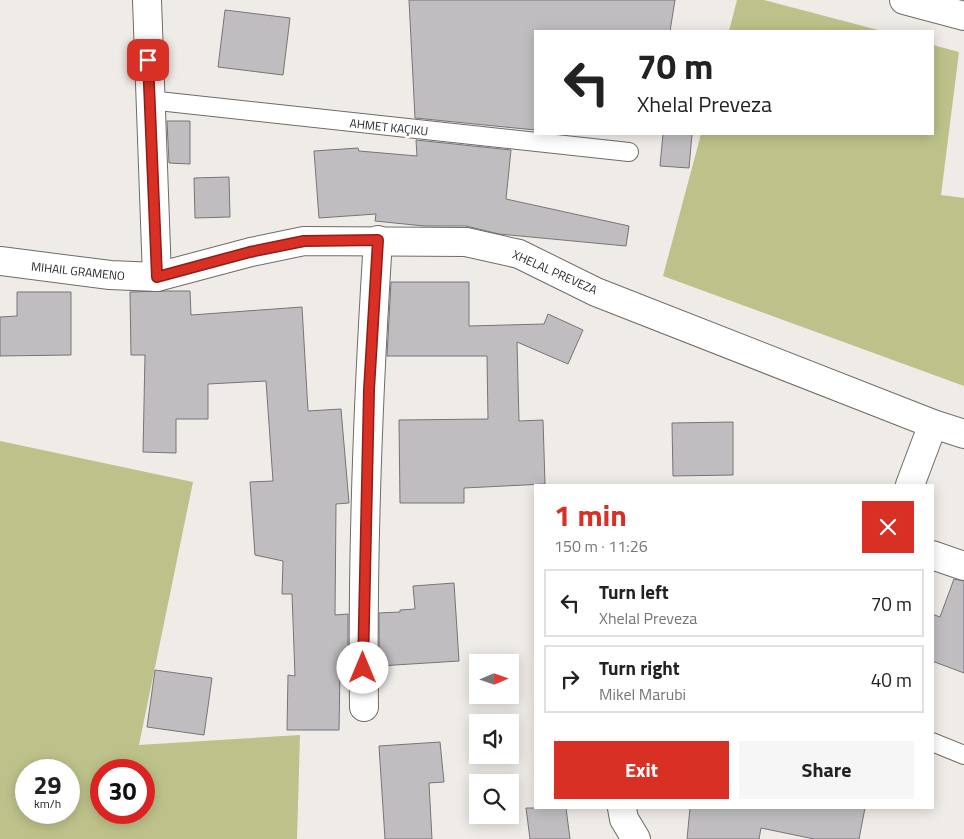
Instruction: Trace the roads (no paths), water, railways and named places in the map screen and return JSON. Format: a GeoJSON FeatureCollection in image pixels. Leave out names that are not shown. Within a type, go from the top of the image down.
{"type":"FeatureCollection","features":[{"type":"Feature","properties":{"kind":"street"},"geometry":{"type":"LineString","coordinates":[[147,0],[149,100],[157,277]]}},
{"type":"Feature","properties":{"kind":"street"},"geometry":{"type":"LineString","coordinates":[[904,0],[964,16]]}},
{"type":"Feature","properties":{"kind":"street"},"geometry":{"type":"LineString","coordinates":[[364,707],[365,520],[370,371],[378,240]]}},
{"type":"Feature","properties":{"kind":"street","name":"XHELAL PREVEZA"},"geometry":{"type":"LineString","coordinates":[[157,277],[250,252],[304,241],[466,242],[519,254],[596,292],[933,424],[964,434]]}},
{"type":"Feature","properties":{"kind":"street","name":"MIHAIL GRAMENO"},"geometry":{"type":"LineString","coordinates":[[0,262],[110,276],[157,277]]}},
{"type":"Feature","properties":{"kind":"street"},"geometry":{"type":"LineString","coordinates":[[910,484],[933,424]]}},
{"type":"Feature","properties":{"kind":"street"},"geometry":{"type":"LineString","coordinates":[[934,556],[964,566]]}},
{"type":"Feature","properties":{"kind":"street"},"geometry":{"type":"LineString","coordinates":[[622,809],[624,819],[636,839]]}},
{"type":"Feature","properties":{"kind":"lane","name":"AHMET KAÇIKU"},"geometry":{"type":"LineString","coordinates":[[149,100],[629,152]]}},
{"type":"Feature","properties":{"kind":"lane"},"geometry":{"type":"LineString","coordinates":[[934,743],[964,755]]}}]}
